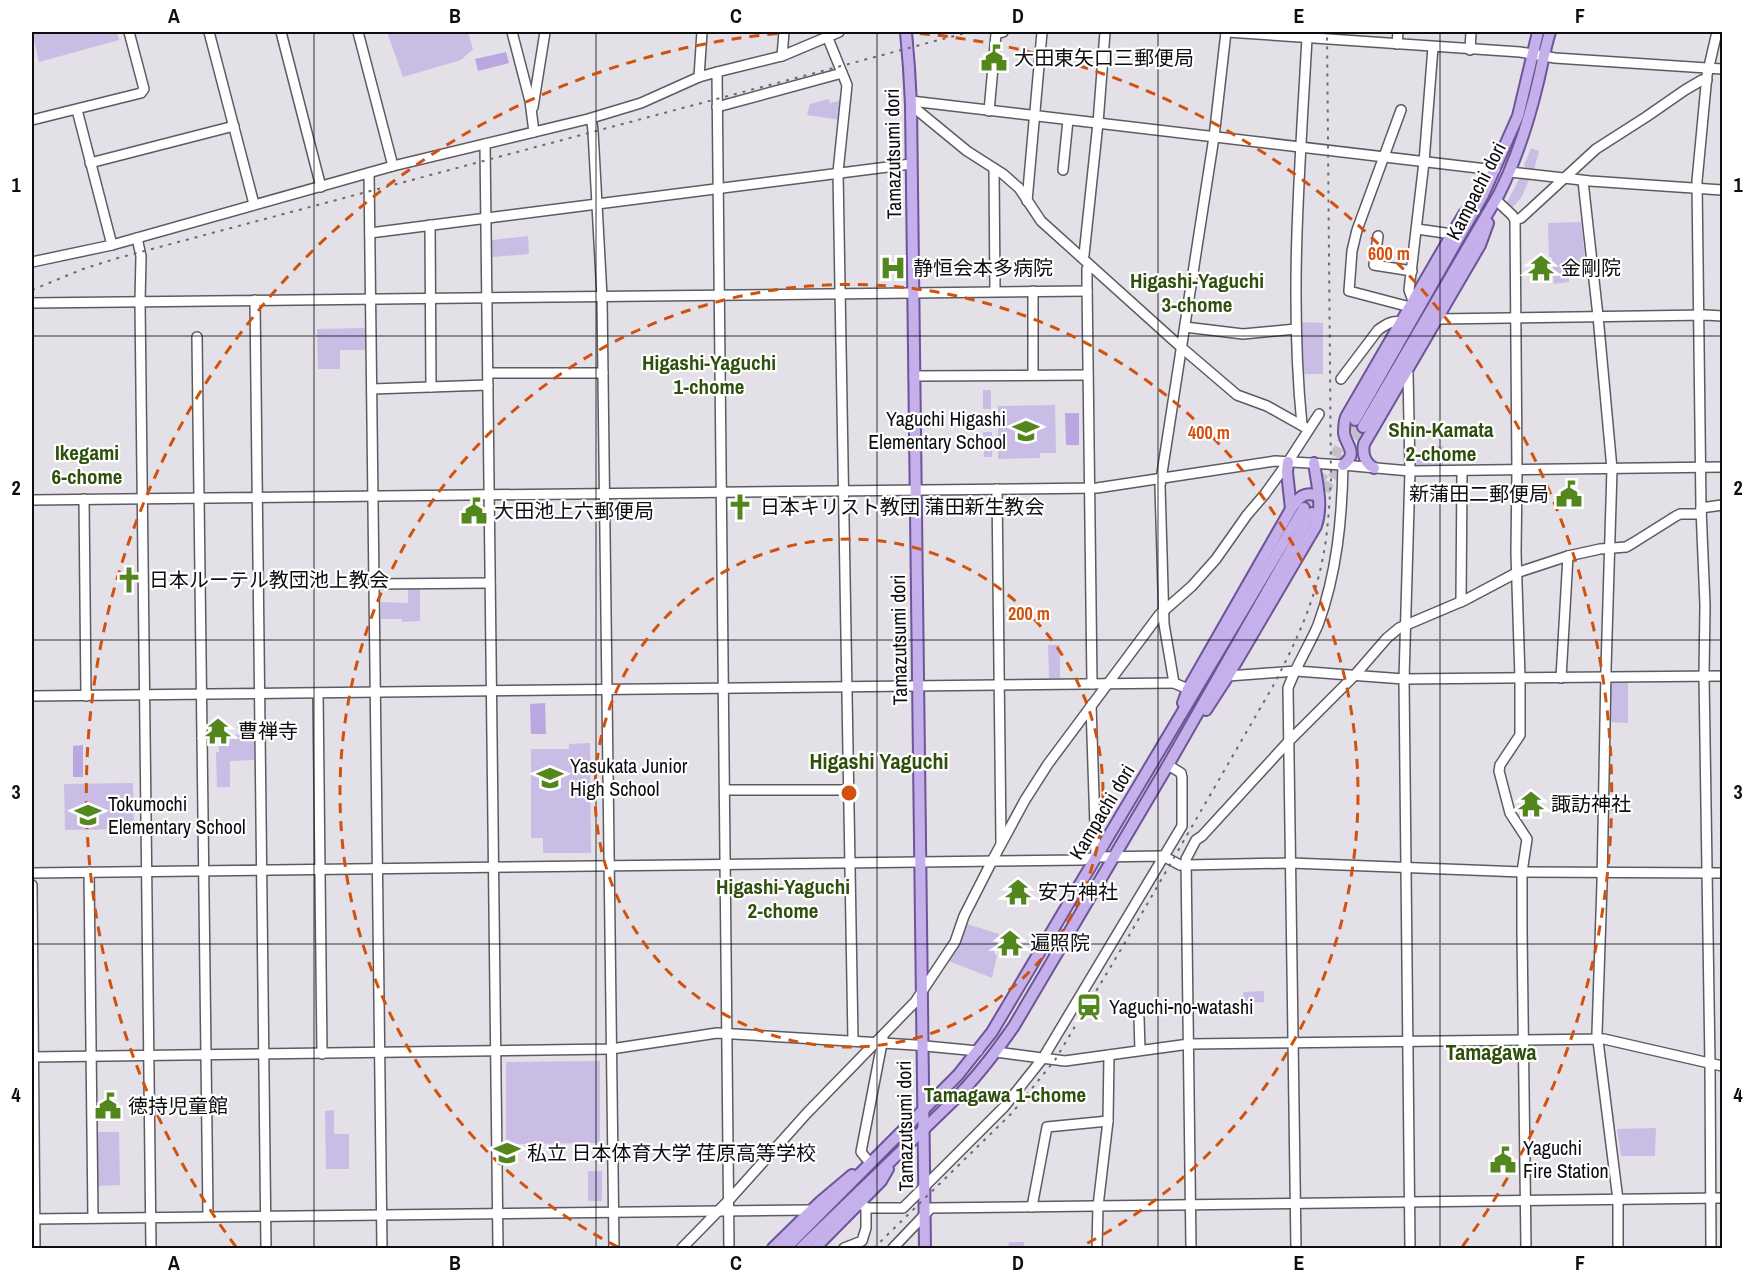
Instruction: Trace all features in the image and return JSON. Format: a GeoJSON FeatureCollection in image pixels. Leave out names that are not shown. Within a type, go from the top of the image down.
{"type":"FeatureCollection","features":[{"type":"Feature","properties":{"kind":"main road","name":"Tamazutsumi dori"},"geometry":{"type":"LineString","coordinates":[[906,32],[911,103],[925,1248]]}},
{"type":"Feature","properties":{"kind":"main road"},"geometry":{"type":"LineString","coordinates":[[1538,32],[1538,55]]}},
{"type":"Feature","properties":{"kind":"main road"},"geometry":{"type":"LineString","coordinates":[[1538,55],[1550,32]]}},
{"type":"Feature","properties":{"kind":"main road","name":"Kampachi dori"},"geometry":{"type":"LineString","coordinates":[[1362,428],[1495,170],[1518,116],[1538,55]]}},
{"type":"Feature","properties":{"kind":"main road","name":"Kampachi dori"},"geometry":{"type":"LineString","coordinates":[[1362,428],[1498,197],[1510,172],[1539,81],[1538,55]]}},
{"type":"Feature","properties":{"kind":"main road"},"geometry":{"type":"LineString","coordinates":[[1343,465],[1348,461],[1351,448],[1344,433],[1346,417],[1464,214],[1483,195]]}},
{"type":"Feature","properties":{"kind":"main road"},"geometry":{"type":"LineString","coordinates":[[1347,439],[1357,443],[1362,428],[1407,372],[1480,245],[1498,197]]}},
{"type":"Feature","properties":{"kind":"main road"},"geometry":{"type":"LineString","coordinates":[[1362,428],[1363,454],[1366,461],[1374,468]]}},
{"type":"Feature","properties":{"kind":"main road"},"geometry":{"type":"LineString","coordinates":[[1288,462],[1291,509]]}},
{"type":"Feature","properties":{"kind":"main road"},"geometry":{"type":"LineString","coordinates":[[1185,733],[1200,719],[1228,676],[1316,526],[1320,515],[1314,463]]}},
{"type":"Feature","properties":{"kind":"main road"},"geometry":{"type":"LineString","coordinates":[[1174,726],[1188,689],[1291,509],[1299,497],[1305,494],[1318,496]]}},
{"type":"Feature","properties":{"kind":"main road","name":"Kampachi dori"},"geometry":{"type":"LineString","coordinates":[[786,1248],[827,1216],[893,1161],[970,1084],[996,1052],[1014,1026],[1168,765],[1308,511],[1174,726],[1005,1012],[958,1075],[870,1163],[827,1216],[801,1248]]}},
{"type":"Feature","properties":{"kind":"main road"},"geometry":{"type":"LineString","coordinates":[[815,1248],[863,1205],[893,1161]]}},
{"type":"Feature","properties":{"kind":"main road"},"geometry":{"type":"LineString","coordinates":[[772,1248],[840,1184],[870,1163]]}},
{"type":"Feature","properties":{"kind":"street"},"geometry":{"type":"LineString","coordinates":[[32,120],[141,93],[144,89],[129,32]]}},
{"type":"Feature","properties":{"kind":"street"},"geometry":{"type":"LineString","coordinates":[[209,32],[254,204]]}},
{"type":"Feature","properties":{"kind":"street"},"geometry":{"type":"LineString","coordinates":[[281,32],[321,186]]}},
{"type":"Feature","properties":{"kind":"street"},"geometry":{"type":"LineString","coordinates":[[358,32],[393,166]]}},
{"type":"Feature","properties":{"kind":"street"},"geometry":{"type":"LineString","coordinates":[[512,32],[530,101],[534,132]]}},
{"type":"Feature","properties":{"kind":"street"},"geometry":{"type":"LineString","coordinates":[[532,116],[545,32]]}},
{"type":"Feature","properties":{"kind":"street"},"geometry":{"type":"LineString","coordinates":[[699,77],[702,32]]}},
{"type":"Feature","properties":{"kind":"street"},"geometry":{"type":"LineString","coordinates":[[782,56],[784,32]]}},
{"type":"Feature","properties":{"kind":"street"},"geometry":{"type":"LineString","coordinates":[[32,262],[112,245],[393,166],[588,119],[641,103],[699,77],[782,56],[839,32]]}},
{"type":"Feature","properties":{"kind":"street"},"geometry":{"type":"LineString","coordinates":[[989,111],[996,34],[1003,32]]}},
{"type":"Feature","properties":{"kind":"street"},"geometry":{"type":"LineString","coordinates":[[1027,201],[1042,32]]}},
{"type":"Feature","properties":{"kind":"street"},"geometry":{"type":"LineString","coordinates":[[1082,257],[1098,123],[1105,32]]}},
{"type":"Feature","properties":{"kind":"street"},"geometry":{"type":"LineString","coordinates":[[1174,683],[1164,624],[1161,478],[1214,137],[1227,32],[1273,33],[1307,38],[1320,35],[1342,36],[1397,44],[1718,67]]}},
{"type":"Feature","properties":{"kind":"street"},"geometry":{"type":"LineString","coordinates":[[1397,44],[1398,32]]}},
{"type":"Feature","properties":{"kind":"street"},"geometry":{"type":"LineString","coordinates":[[1470,50],[1471,32]]}},
{"type":"Feature","properties":{"kind":"street"},"geometry":{"type":"LineString","coordinates":[[1711,1248],[1705,605],[1701,511],[1697,189],[1707,80],[1718,67],[1717,32]]}},
{"type":"Feature","properties":{"kind":"street"},"geometry":{"type":"LineString","coordinates":[[827,36],[848,85],[838,172],[853,1041]]}},
{"type":"Feature","properties":{"kind":"street"},"geometry":{"type":"LineString","coordinates":[[1305,427],[1296,329],[1296,230],[1307,38]]}},
{"type":"Feature","properties":{"kind":"street"},"geometry":{"type":"LineString","coordinates":[[1401,110],[1357,230],[1349,291],[1412,304],[1409,290],[1424,162],[1433,46]]}},
{"type":"Feature","properties":{"kind":"street"},"geometry":{"type":"LineString","coordinates":[[717,72],[729,1248]]}},
{"type":"Feature","properties":{"kind":"street"},"geometry":{"type":"LineString","coordinates":[[717,107],[842,73]]}},
{"type":"Feature","properties":{"kind":"street"},"geometry":{"type":"LineString","coordinates":[[1515,220],[1521,218],[1596,149],[1685,90],[1702,80],[1707,80]]}},
{"type":"Feature","properties":{"kind":"street"},"geometry":{"type":"LineString","coordinates":[[911,103],[1495,170]]}},
{"type":"Feature","properties":{"kind":"street"},"geometry":{"type":"LineString","coordinates":[[911,103],[967,151],[1019,188],[1041,221],[1237,395],[1267,406],[1305,427]]}},
{"type":"Feature","properties":{"kind":"street"},"geometry":{"type":"LineString","coordinates":[[77,110],[112,245]]}},
{"type":"Feature","properties":{"kind":"street"},"geometry":{"type":"LineString","coordinates":[[1063,170],[1068,120]]}},
{"type":"Feature","properties":{"kind":"street"},"geometry":{"type":"LineString","coordinates":[[591,123],[602,297],[614,1248]]}},
{"type":"Feature","properties":{"kind":"street"},"geometry":{"type":"LineString","coordinates":[[90,163],[234,126]]}},
{"type":"Feature","properties":{"kind":"street"},"geometry":{"type":"LineString","coordinates":[[485,144],[498,1248]]}},
{"type":"Feature","properties":{"kind":"street"},"geometry":{"type":"LineString","coordinates":[[370,233],[911,164]]}},
{"type":"Feature","properties":{"kind":"street"},"geometry":{"type":"LineString","coordinates":[[994,169],[995,291]]}},
{"type":"Feature","properties":{"kind":"street"},"geometry":{"type":"LineString","coordinates":[[1510,172],[1583,181],[1722,190]]}},
{"type":"Feature","properties":{"kind":"street"},"geometry":{"type":"LineString","coordinates":[[369,173],[382,1248]]}},
{"type":"Feature","properties":{"kind":"street"},"geometry":{"type":"LineString","coordinates":[[1583,181],[1612,469],[1597,1039],[1618,1200],[1618,1248]]}},
{"type":"Feature","properties":{"kind":"street"},"geometry":{"type":"LineString","coordinates":[[1498,197],[1515,220],[1516,573],[1520,735],[1500,765],[1499,771],[1510,813],[1527,839],[1522,872],[1526,1248]]}},
{"type":"Feature","properties":{"kind":"street"},"geometry":{"type":"LineString","coordinates":[[429,225],[431,387]]}},
{"type":"Feature","properties":{"kind":"street"},"geometry":{"type":"LineString","coordinates":[[1416,229],[1452,234]]}},
{"type":"Feature","properties":{"kind":"street"},"geometry":{"type":"LineString","coordinates":[[1378,236],[1374,265],[1412,271]]}},
{"type":"Feature","properties":{"kind":"street"},"geometry":{"type":"LineString","coordinates":[[136,238],[141,256],[151,1248]]}},
{"type":"Feature","properties":{"kind":"street"},"geometry":{"type":"LineString","coordinates":[[1089,265],[1087,291],[1092,684]]}},
{"type":"Feature","properties":{"kind":"street"},"geometry":{"type":"LineString","coordinates":[[1033,291],[1033,375]]}},
{"type":"Feature","properties":{"kind":"street"},"geometry":{"type":"LineString","coordinates":[[32,303],[1087,291]]}},
{"type":"Feature","properties":{"kind":"street"},"geometry":{"type":"LineString","coordinates":[[255,300],[266,1248]]}},
{"type":"Feature","properties":{"kind":"street"},"geometry":{"type":"LineString","coordinates":[[1438,318],[1722,316]]}},
{"type":"Feature","properties":{"kind":"street"},"geometry":{"type":"LineString","coordinates":[[1341,379],[1378,330],[1389,323],[1401,322]]}},
{"type":"Feature","properties":{"kind":"street"},"geometry":{"type":"LineString","coordinates":[[1185,327],[1243,334],[1296,329]]}},
{"type":"Feature","properties":{"kind":"street"},"geometry":{"type":"LineString","coordinates":[[197,337],[208,1216]]}},
{"type":"Feature","properties":{"kind":"street"},"geometry":{"type":"LineString","coordinates":[[1407,372],[1410,471],[1404,679],[1410,1248]]}},
{"type":"Feature","properties":{"kind":"street"},"geometry":{"type":"LineString","coordinates":[[488,373],[603,373]]}},
{"type":"Feature","properties":{"kind":"street"},"geometry":{"type":"LineString","coordinates":[[914,376],[1088,375]]}},
{"type":"Feature","properties":{"kind":"street"},"geometry":{"type":"LineString","coordinates":[[372,389],[488,386]]}},
{"type":"Feature","properties":{"kind":"street"},"geometry":{"type":"LineString","coordinates":[[682,1248],[729,1200],[807,1113],[915,1002],[955,942],[964,916],[992,861],[1048,764],[1148,629],[1216,559],[1288,462],[1305,427],[1318,414]]}},
{"type":"Feature","properties":{"kind":"street"},"geometry":{"type":"LineString","coordinates":[[32,500],[1090,488],[1275,461],[1410,471],[1722,467]]}},
{"type":"Feature","properties":{"kind":"street"},"geometry":{"type":"LineString","coordinates":[[1296,1248],[1288,688],[1317,625],[1331,581],[1338,545],[1343,465]]}},
{"type":"Feature","properties":{"kind":"street"},"geometry":{"type":"LineString","coordinates":[[1461,602],[1462,471]]}},
{"type":"Feature","properties":{"kind":"street"},"geometry":{"type":"LineString","coordinates":[[997,489],[1001,844]]}},
{"type":"Feature","properties":{"kind":"street"},"geometry":{"type":"LineString","coordinates":[[84,499],[86,696]]}},
{"type":"Feature","properties":{"kind":"street"},"geometry":{"type":"LineString","coordinates":[[1191,1248],[1186,859],[1196,840],[1354,676],[1387,638],[1406,625],[1461,602],[1516,573],[1568,556],[1626,547],[1676,516],[1722,505]]}},
{"type":"Feature","properties":{"kind":"street"},"geometry":{"type":"LineString","coordinates":[[1561,678],[1568,556]]}},
{"type":"Feature","properties":{"kind":"street"},"geometry":{"type":"LineString","coordinates":[[374,584],[490,583]]}},
{"type":"Feature","properties":{"kind":"street"},"geometry":{"type":"LineString","coordinates":[[1228,676],[1296,671],[1404,679],[1722,676]]}},
{"type":"Feature","properties":{"kind":"street"},"geometry":{"type":"LineString","coordinates":[[32,696],[1174,683],[1188,689]]}},
{"type":"Feature","properties":{"kind":"street"},"geometry":{"type":"LineString","coordinates":[[318,693],[322,1054]]}},
{"type":"Feature","properties":{"kind":"street"},"geometry":{"type":"LineString","coordinates":[[1091,705],[1096,858]]}},
{"type":"Feature","properties":{"kind":"street"},"geometry":{"type":"LineString","coordinates":[[844,1248],[862,1241],[866,1228],[863,1205],[903,1208],[1004,1107],[1043,1058],[1183,821],[1181,773],[1168,765]]}},
{"type":"Feature","properties":{"kind":"street"},"geometry":{"type":"LineString","coordinates":[[724,790],[848,790]]}},
{"type":"Feature","properties":{"kind":"street"},"geometry":{"type":"LineString","coordinates":[[32,873],[1082,860],[1163,856],[1180,865],[1291,863],[1522,872],[1722,873]]}},
{"type":"Feature","properties":{"kind":"street"},"geometry":{"type":"LineString","coordinates":[[89,872],[93,1218]]}},
{"type":"Feature","properties":{"kind":"street"},"geometry":{"type":"LineString","coordinates":[[32,885],[35,1248]]}},
{"type":"Feature","properties":{"kind":"street"},"geometry":{"type":"LineString","coordinates":[[1139,1018],[1140,1050]]}},
{"type":"Feature","properties":{"kind":"street"},"geometry":{"type":"LineString","coordinates":[[32,1057],[611,1050],[717,1033],[853,1041],[880,1040],[978,1051]]}},
{"type":"Feature","properties":{"kind":"street"},"geometry":{"type":"LineString","coordinates":[[996,1052],[1065,1061],[1189,1044],[1604,1039],[1722,1066]]}},
{"type":"Feature","properties":{"kind":"street"},"geometry":{"type":"LineString","coordinates":[[870,1163],[861,1152],[880,1040]]}},
{"type":"Feature","properties":{"kind":"street"},"geometry":{"type":"LineString","coordinates":[[1097,1248],[1098,1206],[1108,1121],[1109,1055]]}},
{"type":"Feature","properties":{"kind":"street"},"geometry":{"type":"LineString","coordinates":[[1032,1207],[1047,1127],[1108,1121]]}},
{"type":"Feature","properties":{"kind":"street"},"geometry":{"type":"LineString","coordinates":[[893,1248],[931,1208],[1722,1198]]}},
{"type":"Feature","properties":{"kind":"street"},"geometry":{"type":"LineString","coordinates":[[33,1218],[811,1210]]}},
{"type":"Feature","properties":{"kind":"shaded area"},"geometry":{"type":"Polygon","coordinates":[[[32,32],[117,32],[119,40],[39,62],[32,32]]]}},
{"type":"Feature","properties":{"kind":"shaded area"},"geometry":{"type":"Polygon","coordinates":[[[387,32],[468,32],[473,49],[461,60],[403,77],[387,32]]]}},
{"type":"Feature","properties":{"kind":"shaded area"},"geometry":{"type":"Polygon","coordinates":[[[506,52],[509,63],[478,71],[475,59],[506,52]]]}},
{"type":"Feature","properties":{"kind":"shaded area"},"geometry":{"type":"Polygon","coordinates":[[[829,99],[830,103],[843,100],[841,120],[807,115],[810,104],[829,99]]]}},
{"type":"Feature","properties":{"kind":"shaded area"},"geometry":{"type":"Polygon","coordinates":[[[1531,148],[1539,151],[1534,170],[1524,165],[1531,148]]]}},
{"type":"Feature","properties":{"kind":"shaded area"},"geometry":{"type":"Polygon","coordinates":[[[1520,177],[1530,178],[1521,198],[1512,208],[1507,202],[1520,177]]]}},
{"type":"Feature","properties":{"kind":"shaded area"},"geometry":{"type":"Polygon","coordinates":[[[1581,222],[1586,266],[1578,270],[1569,270],[1569,282],[1554,284],[1552,257],[1549,257],[1548,223],[1581,222]]]}},
{"type":"Feature","properties":{"kind":"shaded area"},"geometry":{"type":"Polygon","coordinates":[[[528,236],[529,254],[492,257],[492,240],[528,236]]]}},
{"type":"Feature","properties":{"kind":"shaded area"},"geometry":{"type":"Polygon","coordinates":[[[1301,322],[1323,323],[1323,374],[1302,374],[1301,322]]]}},
{"type":"Feature","properties":{"kind":"shaded area"},"geometry":{"type":"Polygon","coordinates":[[[366,328],[366,350],[340,350],[340,369],[318,369],[317,329],[366,328]]]}},
{"type":"Feature","properties":{"kind":"shaded area"},"geometry":{"type":"Polygon","coordinates":[[[983,390],[991,390],[991,409],[983,409],[983,390]]]}},
{"type":"Feature","properties":{"kind":"shaded area"},"geometry":{"type":"Polygon","coordinates":[[[1055,405],[1056,453],[1040,453],[1040,458],[998,459],[998,406],[1055,405]]]}},
{"type":"Feature","properties":{"kind":"shaded area"},"geometry":{"type":"Polygon","coordinates":[[[1065,413],[1079,413],[1079,445],[1066,445],[1065,413]]]}},
{"type":"Feature","properties":{"kind":"shaded area"},"geometry":{"type":"Polygon","coordinates":[[[1348,423],[1367,433],[1360,438],[1352,438],[1349,435],[1348,423]]]}},
{"type":"Feature","properties":{"kind":"shaded area"},"geometry":{"type":"Polygon","coordinates":[[[983,432],[992,432],[992,457],[984,457],[983,432]]]}},
{"type":"Feature","properties":{"kind":"shaded area"},"geometry":{"type":"Polygon","coordinates":[[[1433,446],[1443,446],[1443,465],[1415,465],[1415,454],[1433,453],[1433,446]]]}},
{"type":"Feature","properties":{"kind":"shaded area"},"geometry":{"type":"Polygon","coordinates":[[[408,586],[420,586],[420,621],[402,622],[402,619],[381,619],[381,602],[408,603],[408,586]]]}},
{"type":"Feature","properties":{"kind":"shaded area"},"geometry":{"type":"Polygon","coordinates":[[[1048,645],[1060,645],[1060,678],[1049,678],[1048,645]]]}},
{"type":"Feature","properties":{"kind":"shaded area"},"geometry":{"type":"Polygon","coordinates":[[[1628,681],[1628,723],[1609,722],[1610,682],[1628,681]]]}},
{"type":"Feature","properties":{"kind":"shaded area"},"geometry":{"type":"Polygon","coordinates":[[[545,703],[546,734],[531,734],[530,704],[545,703]]]}},
{"type":"Feature","properties":{"kind":"shaded area"},"geometry":{"type":"Polygon","coordinates":[[[254,734],[254,760],[230,761],[230,787],[217,787],[216,752],[219,752],[219,743],[230,743],[230,735],[254,734]]]}},
{"type":"Feature","properties":{"kind":"shaded area"},"geometry":{"type":"Polygon","coordinates":[[[590,743],[591,853],[543,853],[543,838],[531,838],[531,749],[569,749],[569,744],[590,743]]]}},
{"type":"Feature","properties":{"kind":"shaded area"},"geometry":{"type":"Polygon","coordinates":[[[83,745],[83,777],[73,777],[73,746],[83,745]]]}},
{"type":"Feature","properties":{"kind":"shaded area"},"geometry":{"type":"Polygon","coordinates":[[[133,783],[134,829],[65,830],[64,784],[133,783]]]}},
{"type":"Feature","properties":{"kind":"shaded area"},"geometry":{"type":"Polygon","coordinates":[[[967,924],[999,934],[992,978],[949,961],[959,945],[967,924]]]}},
{"type":"Feature","properties":{"kind":"shaded area"},"geometry":{"type":"Polygon","coordinates":[[[1264,991],[1264,1002],[1244,1003],[1243,992],[1264,991]]]}},
{"type":"Feature","properties":{"kind":"shaded area"},"geometry":{"type":"Polygon","coordinates":[[[600,1061],[600,1143],[506,1144],[506,1062],[600,1061]]]}},
{"type":"Feature","properties":{"kind":"shaded area"},"geometry":{"type":"Polygon","coordinates":[[[334,1110],[334,1134],[349,1134],[349,1169],[326,1169],[325,1111],[334,1110]]]}},
{"type":"Feature","properties":{"kind":"shaded area"},"geometry":{"type":"Polygon","coordinates":[[[1656,1128],[1655,1156],[1621,1156],[1617,1129],[1656,1128]]]}},
{"type":"Feature","properties":{"kind":"shaded area"},"geometry":{"type":"Polygon","coordinates":[[[96,1132],[119,1132],[120,1185],[96,1186],[96,1132]]]}},
{"type":"Feature","properties":{"kind":"shaded area"},"geometry":{"type":"Polygon","coordinates":[[[588,1171],[602,1171],[602,1201],[588,1201],[588,1171]]]}},
{"type":"Feature","properties":{"kind":"shaded area"},"geometry":{"type":"Polygon","coordinates":[[[1009,1242],[1024,1242],[1024,1247],[1055,1248],[1008,1248],[1009,1242]]]}},
{"type":"Feature","properties":{"kind":"tunnel"},"geometry":{"type":"LineString","coordinates":[[1304,508],[1355,420]]}},
{"type":"Feature","properties":{"kind":"tunnel"},"geometry":{"type":"LineString","coordinates":[[1317,504],[1363,427]]}},
{"type":"Feature","properties":{"kind":"railway"},"geometry":{"type":"LineString","coordinates":[[32,290],[83,269],[118,258],[969,32]]}},
{"type":"Feature","properties":{"kind":"railway"},"geometry":{"type":"LineString","coordinates":[[874,1248],[1012,1113],[1055,1060],[1273,686],[1308,610],[1324,552],[1331,479],[1327,32]]}},
{"type":"Feature","properties":{"kind":"place","name":"大田東矢口三郵便局"},"geometry":{"type":"Point","coordinates":[994,58]}},
{"type":"Feature","properties":{"kind":"place","name":"静恒会本多病院"},"geometry":{"type":"Point","coordinates":[893,268]}},
{"type":"Feature","properties":{"kind":"place","name":"金剛院"},"geometry":{"type":"Point","coordinates":[1541,268]}},
{"type":"Feature","properties":{"kind":"place","name":"Yaguchi Higashi Elementary School"},"geometry":{"type":"Point","coordinates":[1026,431]}},
{"type":"Feature","properties":{"kind":"place","name":"新蒲田二郵便局"},"geometry":{"type":"Point","coordinates":[1569,494]}},
{"type":"Feature","properties":{"kind":"place","name":"日本キリスト教団 蒲田新生教会"},"geometry":{"type":"Point","coordinates":[740,507]}},
{"type":"Feature","properties":{"kind":"place","name":"大田池上六郵便局"},"geometry":{"type":"Point","coordinates":[474,511]}},
{"type":"Feature","properties":{"kind":"place","name":"日本ルーテル教団池上教会"},"geometry":{"type":"Point","coordinates":[129,580]}},
{"type":"Feature","properties":{"kind":"place","name":"曹禅寺"},"geometry":{"type":"Point","coordinates":[218,731]}},
{"type":"Feature","properties":{"kind":"place","name":"Yasukata Junior High School"},"geometry":{"type":"Point","coordinates":[550,778]}},
{"type":"Feature","properties":{"kind":"place","name":"諏訪神社"},"geometry":{"type":"Point","coordinates":[1531,804]}},
{"type":"Feature","properties":{"kind":"place","name":"Tokumochi Elementary School"},"geometry":{"type":"Point","coordinates":[88,815]}},
{"type":"Feature","properties":{"kind":"place","name":"安方神社"},"geometry":{"type":"Point","coordinates":[1018,892]}},
{"type":"Feature","properties":{"kind":"place","name":"遍照院"},"geometry":{"type":"Point","coordinates":[1010,943]}},
{"type":"Feature","properties":{"kind":"place","name":"Yaguchi-no-watashi"},"geometry":{"type":"Point","coordinates":[1089,1007]}},
{"type":"Feature","properties":{"kind":"place","name":"徳持児童館"},"geometry":{"type":"Point","coordinates":[108,1106]}},
{"type":"Feature","properties":{"kind":"place","name":"私立 日本体育大学 荏原高等学校"},"geometry":{"type":"Point","coordinates":[507,1153]}},
{"type":"Feature","properties":{"kind":"place","name":"Yaguchi Fire Station"},"geometry":{"type":"Point","coordinates":[1503,1160]}},
{"type":"Feature","properties":{"kind":"district","name":"Higashi-Yaguchi 3-chome"},"geometry":{"type":"Point","coordinates":[1197,293]}},
{"type":"Feature","properties":{"kind":"district","name":"Higashi-Yaguchi 1-chome"},"geometry":{"type":"Point","coordinates":[709,375]}},
{"type":"Feature","properties":{"kind":"district","name":"Shin-Kamata 2-chome"},"geometry":{"type":"Point","coordinates":[1441,442]}},
{"type":"Feature","properties":{"kind":"district","name":"Ikegami 6-chome"},"geometry":{"type":"Point","coordinates":[87,465]}},
{"type":"Feature","properties":{"kind":"district","name":"Higashi Yaguchi"},"geometry":{"type":"Point","coordinates":[879,761]}},
{"type":"Feature","properties":{"kind":"district","name":"Higashi-Yaguchi 2-chome"},"geometry":{"type":"Point","coordinates":[783,899]}},
{"type":"Feature","properties":{"kind":"district","name":"Tamagawa"},"geometry":{"type":"Point","coordinates":[1491,1052]}},
{"type":"Feature","properties":{"kind":"district","name":"Tamagawa 1-chome"},"geometry":{"type":"Point","coordinates":[1005,1095]}}]}
